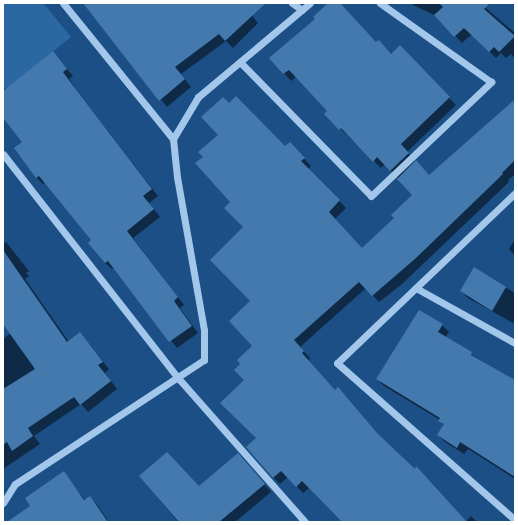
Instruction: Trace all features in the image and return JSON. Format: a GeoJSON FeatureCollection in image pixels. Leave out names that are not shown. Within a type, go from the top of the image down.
{"type":"FeatureCollection","features":[{"type":"Feature","properties":{"kind":"street"},"geometry":{"type":"LineString","coordinates":[[3,503],[15,484],[179,379],[204,360],[204,330],[177,177],[173,139],[64,3]]}},
{"type":"Feature","properties":{"kind":"street"},"geometry":{"type":"LineString","coordinates":[[292,3],[302,10]]}},
{"type":"Feature","properties":{"kind":"street"},"geometry":{"type":"LineString","coordinates":[[173,139],[198,97],[310,3]]}},
{"type":"Feature","properties":{"kind":"street"},"geometry":{"type":"LineString","coordinates":[[240,62],[370,196],[491,82],[380,3]]}},
{"type":"Feature","properties":{"kind":"street"},"geometry":{"type":"LineString","coordinates":[[3,154],[179,379],[305,522]]}},
{"type":"Feature","properties":{"kind":"street"},"geometry":{"type":"LineString","coordinates":[[515,193],[337,363],[515,520]]}},
{"type":"Feature","properties":{"kind":"street"},"geometry":{"type":"LineString","coordinates":[[416,288],[515,343]]}},
{"type":"Feature","properties":{"kind":"shaded area"},"geometry":{"type":"Polygon","coordinates":[[[3,3],[43,3],[71,37],[6,89],[3,86],[3,3]]]}},
{"type":"Feature","properties":{"kind":"building"},"geometry":{"type":"Polygon","coordinates":[[[83,3],[266,3],[225,41],[219,34],[175,67],[185,79],[159,101],[83,3]]]}},
{"type":"Feature","properties":{"kind":"building"},"geometry":{"type":"Polygon","coordinates":[[[328,3],[340,3],[376,42],[379,40],[391,54],[400,45],[450,97],[401,144],[409,153],[390,171],[377,157],[373,162],[341,128],[339,130],[324,114],[327,111],[289,70],[283,74],[269,58],[315,19],[313,17],[328,3]]]}},
{"type":"Feature","properties":{"kind":"building"},"geometry":{"type":"Polygon","coordinates":[[[439,3],[490,3],[484,9],[515,36],[499,52],[494,47],[489,52],[464,28],[454,37],[434,15],[443,7],[439,3]]]}},
{"type":"Feature","properties":{"kind":"building"},"geometry":{"type":"Polygon","coordinates":[[[53,51],[67,69],[63,72],[152,189],[143,196],[154,209],[127,231],[178,297],[174,301],[192,326],[169,342],[108,261],[105,263],[88,243],[91,240],[39,176],[36,178],[14,148],[22,142],[3,118],[3,91],[53,51]]]}},
{"type":"Feature","properties":{"kind":"building"},"geometry":{"type":"Polygon","coordinates":[[[236,96],[285,146],[290,142],[305,158],[301,161],[340,200],[329,212],[362,248],[394,218],[391,215],[412,195],[397,179],[416,160],[429,175],[515,99],[515,160],[502,173],[503,174],[416,258],[372,296],[359,282],[294,340],[304,351],[302,353],[335,390],[338,387],[377,433],[415,469],[416,466],[467,522],[342,522],[302,481],[296,487],[281,471],[273,478],[246,447],[256,438],[220,403],[244,380],[234,370],[240,364],[237,360],[252,346],[229,321],[250,301],[210,260],[243,227],[224,208],[230,202],[195,163],[203,157],[198,152],[218,135],[201,117],[223,97],[229,103],[236,96]]]}},
{"type":"Feature","properties":{"kind":"building"},"geometry":{"type":"Polygon","coordinates":[[[3,250],[67,342],[80,332],[103,362],[98,365],[111,381],[80,405],[74,397],[28,428],[33,436],[12,451],[7,442],[3,445],[3,389],[35,369],[3,324],[3,250]]]}},
{"type":"Feature","properties":{"kind":"building"},"geometry":{"type":"Polygon","coordinates":[[[474,267],[506,287],[492,311],[460,291],[474,267]]]}},
{"type":"Feature","properties":{"kind":"building"},"geometry":{"type":"Polygon","coordinates":[[[419,310],[443,324],[438,332],[472,352],[471,355],[515,380],[515,477],[460,442],[457,448],[437,435],[444,424],[438,421],[440,418],[376,379],[419,310]]]}},
{"type":"Feature","properties":{"kind":"building"},"geometry":{"type":"Polygon","coordinates":[[[167,452],[199,486],[238,453],[265,484],[219,522],[179,522],[139,476],[167,452]]]}},
{"type":"Feature","properties":{"kind":"building"},"geometry":{"type":"Polygon","coordinates":[[[64,471],[84,500],[90,496],[108,522],[7,522],[30,506],[25,498],[64,471]]]}}]}
